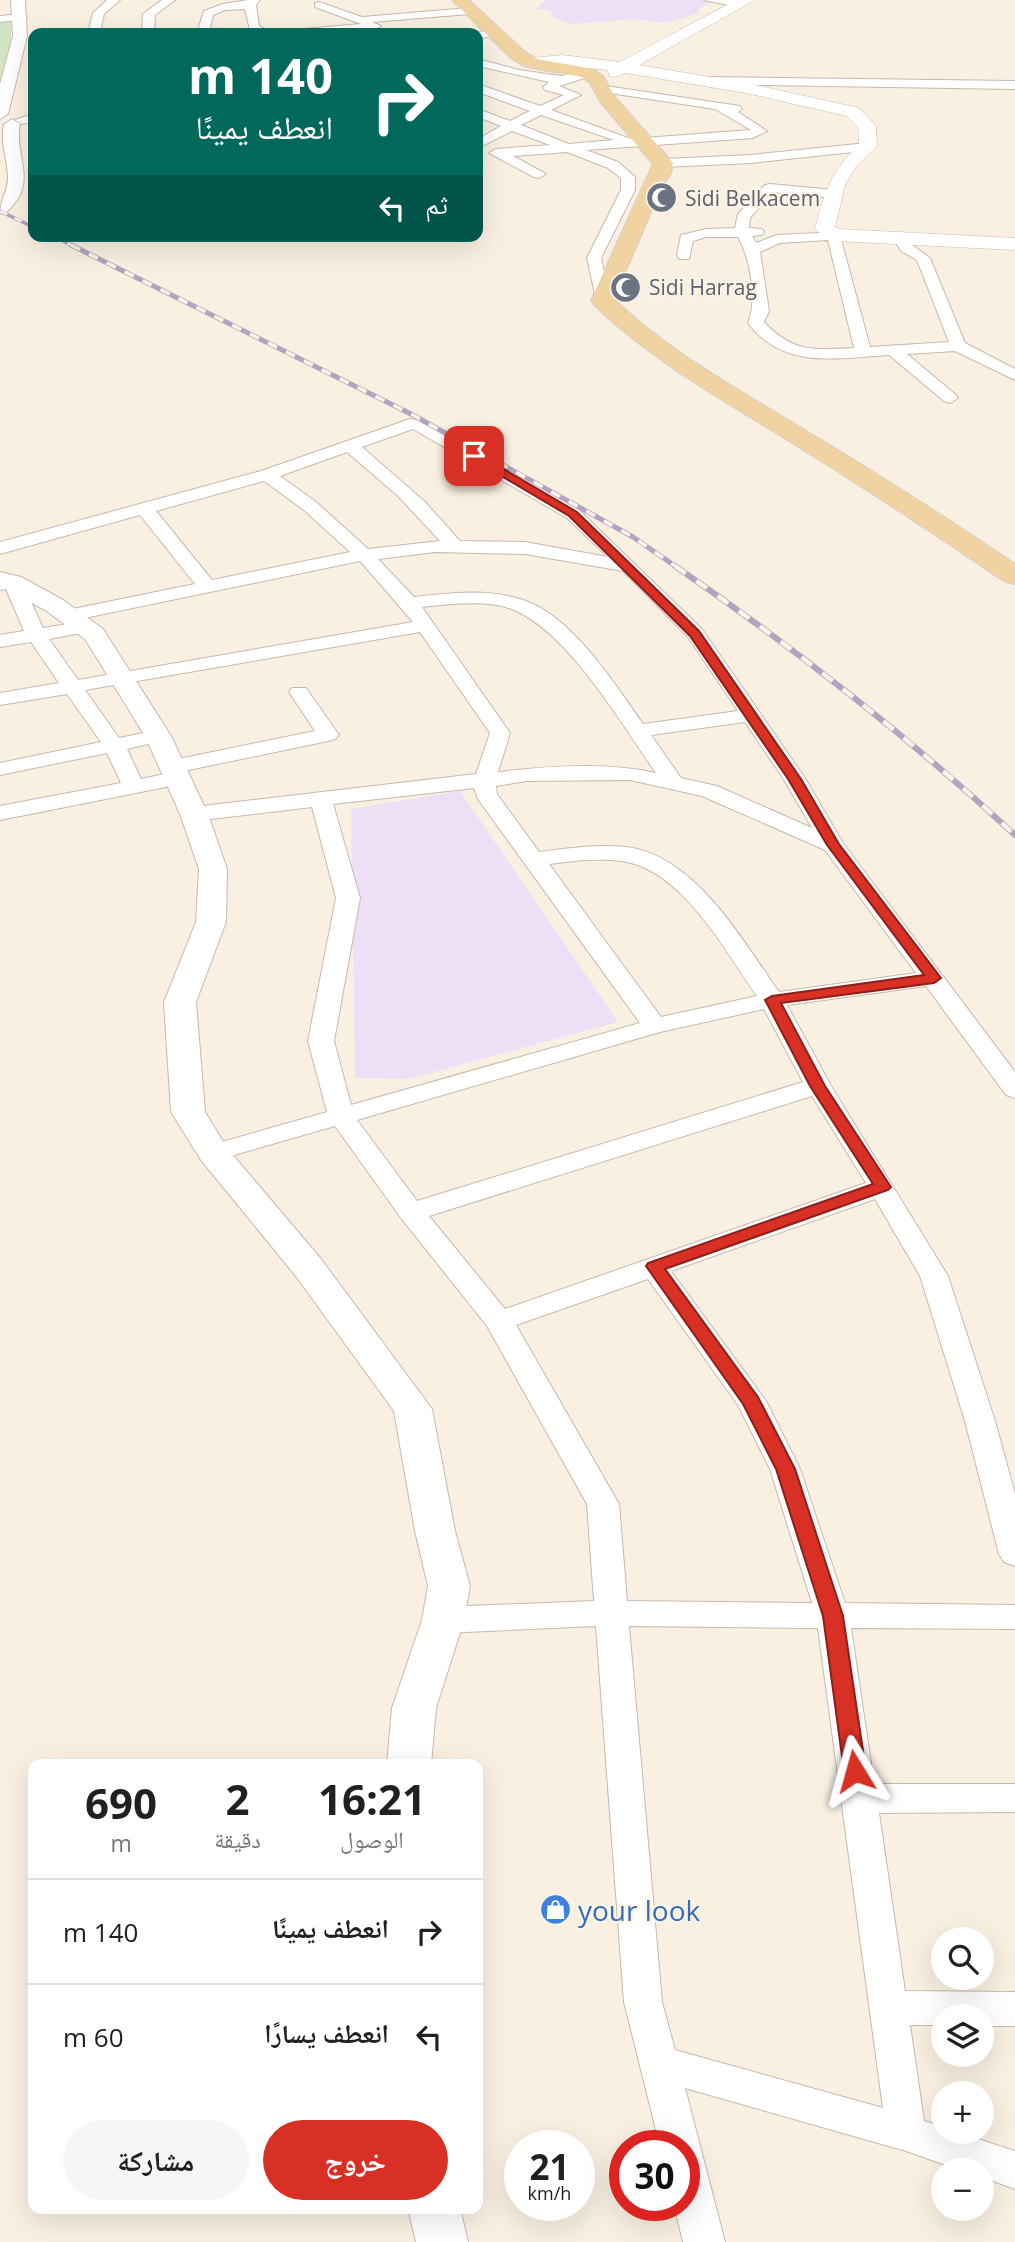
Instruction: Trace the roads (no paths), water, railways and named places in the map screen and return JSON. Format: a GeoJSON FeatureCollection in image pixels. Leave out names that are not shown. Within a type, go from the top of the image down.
{"type":"FeatureCollection","features":[{"type":"Feature","properties":{"kind":"main road"},"geometry":{"type":"LineString","coordinates":[[598,85],[743,2]]}},
{"type":"Feature","properties":{"kind":"main road"},"geometry":{"type":"LineString","coordinates":[[464,5],[480,28]]}},
{"type":"Feature","properties":{"kind":"main road"},"geometry":{"type":"LineString","coordinates":[[484,34],[532,63],[598,85],[640,142],[663,163],[661,173],[650,191],[602,300],[629,327],[671,357],[889,492],[1015,576]]}},
{"type":"Feature","properties":{"kind":"main road"},"geometry":{"type":"LineString","coordinates":[[532,63],[562,60],[707,81],[821,103],[853,112],[867,126],[863,151],[848,165],[836,185],[825,229],[834,235],[1015,244]]}},
{"type":"Feature","properties":{"kind":"street"},"geometry":{"type":"LineString","coordinates":[[0,209],[9,201],[17,183],[16,165],[6,149],[15,118],[20,36],[7,16],[18,0]]}},
{"type":"Feature","properties":{"kind":"street"},"geometry":{"type":"LineString","coordinates":[[95,28],[99,13],[114,0]]}},
{"type":"Feature","properties":{"kind":"street"},"geometry":{"type":"LineString","coordinates":[[148,28],[149,14],[169,0]]}},
{"type":"Feature","properties":{"kind":"street"},"geometry":{"type":"LineString","coordinates":[[318,3],[337,0]]}},
{"type":"Feature","properties":{"kind":"street"},"geometry":{"type":"LineString","coordinates":[[710,0],[743,2]]}},
{"type":"Feature","properties":{"kind":"street"},"geometry":{"type":"LineString","coordinates":[[204,28],[208,13],[225,4],[252,2],[249,28]]}},
{"type":"Feature","properties":{"kind":"street"},"geometry":{"type":"LineString","coordinates":[[318,3],[351,3]]}},
{"type":"Feature","properties":{"kind":"street"},"geometry":{"type":"LineString","coordinates":[[318,3],[380,28]]}},
{"type":"Feature","properties":{"kind":"street"},"geometry":{"type":"LineString","coordinates":[[318,3],[323,28]]}},
{"type":"Feature","properties":{"kind":"street"},"geometry":{"type":"LineString","coordinates":[[360,20],[464,5]]}},
{"type":"Feature","properties":{"kind":"street"},"geometry":{"type":"LineString","coordinates":[[483,71],[532,63]]}},
{"type":"Feature","properties":{"kind":"street"},"geometry":{"type":"LineString","coordinates":[[483,64],[497,69],[752,111]]}},
{"type":"Feature","properties":{"kind":"street"},"geometry":{"type":"LineString","coordinates":[[549,88],[561,80]]}},
{"type":"Feature","properties":{"kind":"street"},"geometry":{"type":"LineString","coordinates":[[707,81],[1015,85]]}},
{"type":"Feature","properties":{"kind":"street"},"geometry":{"type":"LineString","coordinates":[[483,141],[540,110],[598,85]]}},
{"type":"Feature","properties":{"kind":"street"},"geometry":{"type":"LineString","coordinates":[[484,94],[549,88],[575,95]]}},
{"type":"Feature","properties":{"kind":"street"},"geometry":{"type":"LineString","coordinates":[[484,94],[640,142]]}},
{"type":"Feature","properties":{"kind":"street"},"geometry":{"type":"LineString","coordinates":[[663,97],[687,128]]}},
{"type":"Feature","properties":{"kind":"street"},"geometry":{"type":"LineString","coordinates":[[483,151],[496,153],[640,142],[687,128],[753,134],[761,131],[720,107]]}},
{"type":"Feature","properties":{"kind":"street"},"geometry":{"type":"LineString","coordinates":[[483,115],[613,165],[630,182],[594,258],[602,300]]}},
{"type":"Feature","properties":{"kind":"street"},"geometry":{"type":"LineString","coordinates":[[663,163],[863,151]]}},
{"type":"Feature","properties":{"kind":"street"},"geometry":{"type":"LineString","coordinates":[[863,151],[807,163],[770,188],[743,217],[742,231],[753,250],[761,311],[756,323],[766,334],[791,351],[811,355],[958,346],[1014,374]]}},
{"type":"Feature","properties":{"kind":"street"},"geometry":{"type":"LineString","coordinates":[[496,153],[539,174]]}},
{"type":"Feature","properties":{"kind":"street"},"geometry":{"type":"LineString","coordinates":[[770,188],[835,194]]}},
{"type":"Feature","properties":{"kind":"street"},"geometry":{"type":"LineString","coordinates":[[684,256],[686,238],[706,233],[742,231],[811,237]]}},
{"type":"Feature","properties":{"kind":"street"},"geometry":{"type":"LineString","coordinates":[[753,250],[777,239],[834,235],[863,352]]}},
{"type":"Feature","properties":{"kind":"street"},"geometry":{"type":"LineString","coordinates":[[901,239],[906,248],[923,258],[958,346]]}},
{"type":"Feature","properties":{"kind":"street"},"geometry":{"type":"LineString","coordinates":[[894,351],[950,398]]}},
{"type":"Feature","properties":{"kind":"street"},"geometry":{"type":"LineString","coordinates":[[0,548],[267,475],[404,425],[417,425],[573,514],[695,633],[794,779],[833,845],[1015,1090]]}},
{"type":"Feature","properties":{"kind":"street"},"geometry":{"type":"LineString","coordinates":[[349,445],[406,491],[453,546]]}},
{"type":"Feature","properties":{"kind":"street"},"geometry":{"type":"LineString","coordinates":[[267,475],[301,498],[364,555],[409,603],[500,733],[493,760],[483,779],[486,794],[655,1026]]}},
{"type":"Feature","properties":{"kind":"street"},"geometry":{"type":"LineString","coordinates":[[144,508],[208,586]]}},
{"type":"Feature","properties":{"kind":"street"},"geometry":{"type":"LineString","coordinates":[[0,641],[36,635],[208,586],[364,555],[436,546],[525,548],[629,566]]}},
{"type":"Feature","properties":{"kind":"street"},"geometry":{"type":"LineString","coordinates":[[4,582],[78,621],[94,634],[158,736],[194,814],[213,869],[211,922],[180,1002],[188,1112],[212,1153],[308,1267],[413,1409],[435,1531],[449,1586],[443,1620],[414,1708],[409,1759]]}},
{"type":"Feature","properties":{"kind":"street"},"geometry":{"type":"LineString","coordinates":[[4,582],[36,635],[115,747],[134,787]]}},
{"type":"Feature","properties":{"kind":"street"},"geometry":{"type":"LineString","coordinates":[[409,603],[483,597],[522,605],[560,631],[590,666],[672,781]]}},
{"type":"Feature","properties":{"kind":"street"},"geometry":{"type":"LineString","coordinates":[[0,699],[423,626]]}},
{"type":"Feature","properties":{"kind":"street"},"geometry":{"type":"LineString","coordinates":[[0,813],[134,787],[175,773],[328,735],[299,692]]}},
{"type":"Feature","properties":{"kind":"street"},"geometry":{"type":"LineString","coordinates":[[636,731],[751,715]]}},
{"type":"Feature","properties":{"kind":"street"},"geometry":{"type":"LineString","coordinates":[[0,769],[158,736]]}},
{"type":"Feature","properties":{"kind":"street"},"geometry":{"type":"LineString","coordinates":[[194,814],[526,775],[630,774],[709,791],[833,845]]}},
{"type":"Feature","properties":{"kind":"street"},"geometry":{"type":"LineString","coordinates":[[321,800],[348,898],[321,1041],[341,1116],[411,1212],[499,1321],[603,1504],[643,2002],[676,2130]]}},
{"type":"Feature","properties":{"kind":"street"},"geometry":{"type":"LineString","coordinates":[[535,859],[583,853],[627,854],[671,872],[706,908],[772,1000],[818,1086],[883,1187],[934,1276],[980,1421],[1015,1554]]}},
{"type":"Feature","properties":{"kind":"street"},"geometry":{"type":"LineString","coordinates":[[212,1153],[655,1026],[772,1000],[934,978]]}},
{"type":"Feature","properties":{"kind":"street"},"geometry":{"type":"LineString","coordinates":[[411,1212],[818,1086]]}},
{"type":"Feature","properties":{"kind":"street"},"geometry":{"type":"LineString","coordinates":[[499,1321],[883,1187]]}},
{"type":"Feature","properties":{"kind":"street"},"geometry":{"type":"LineString","coordinates":[[654,1266],[751,1401],[785,1469],[833,1616],[906,2133]]}},
{"type":"Feature","properties":{"kind":"street"},"geometry":{"type":"LineString","coordinates":[[443,1620],[612,1613],[1015,1617]]}},
{"type":"Feature","properties":{"kind":"street"},"geometry":{"type":"LineString","coordinates":[[857,1799],[1015,1798]]}},
{"type":"Feature","properties":{"kind":"street"},"geometry":{"type":"LineString","coordinates":[[888,2008],[1015,2008]]}},
{"type":"Feature","properties":{"kind":"street"},"geometry":{"type":"LineString","coordinates":[[660,2063],[906,2133],[1015,2170]]}},
{"type":"Feature","properties":{"kind":"street"},"geometry":{"type":"LineString","coordinates":[[699,2221],[704,2242]]}},
{"type":"Feature","properties":{"kind":"railway"},"geometry":{"type":"LineString","coordinates":[[0,211],[28,225]]}},
{"type":"Feature","properties":{"kind":"railway"},"geometry":{"type":"LineString","coordinates":[[65,242],[71,245]]}},
{"type":"Feature","properties":{"kind":"railway"},"geometry":{"type":"LineString","coordinates":[[71,245],[411,414],[633,537],[678,568]]}},
{"type":"Feature","properties":{"kind":"railway"},"geometry":{"type":"LineString","coordinates":[[71,245],[75,247]]}},
{"type":"Feature","properties":{"kind":"railway"},"geometry":{"type":"LineString","coordinates":[[675,566],[850,694],[934,763],[1015,835]]}},
{"type":"Feature","properties":{"kind":"place","name":"Sidi Belkacem"},"geometry":{"type":"Point","coordinates":[662,198]}},
{"type":"Feature","properties":{"kind":"place","name":"Sidi Harrag"},"geometry":{"type":"Point","coordinates":[626,287]}},
{"type":"Feature","properties":{"kind":"place","name":"your look"},"geometry":{"type":"Point","coordinates":[555,1910]}}]}
